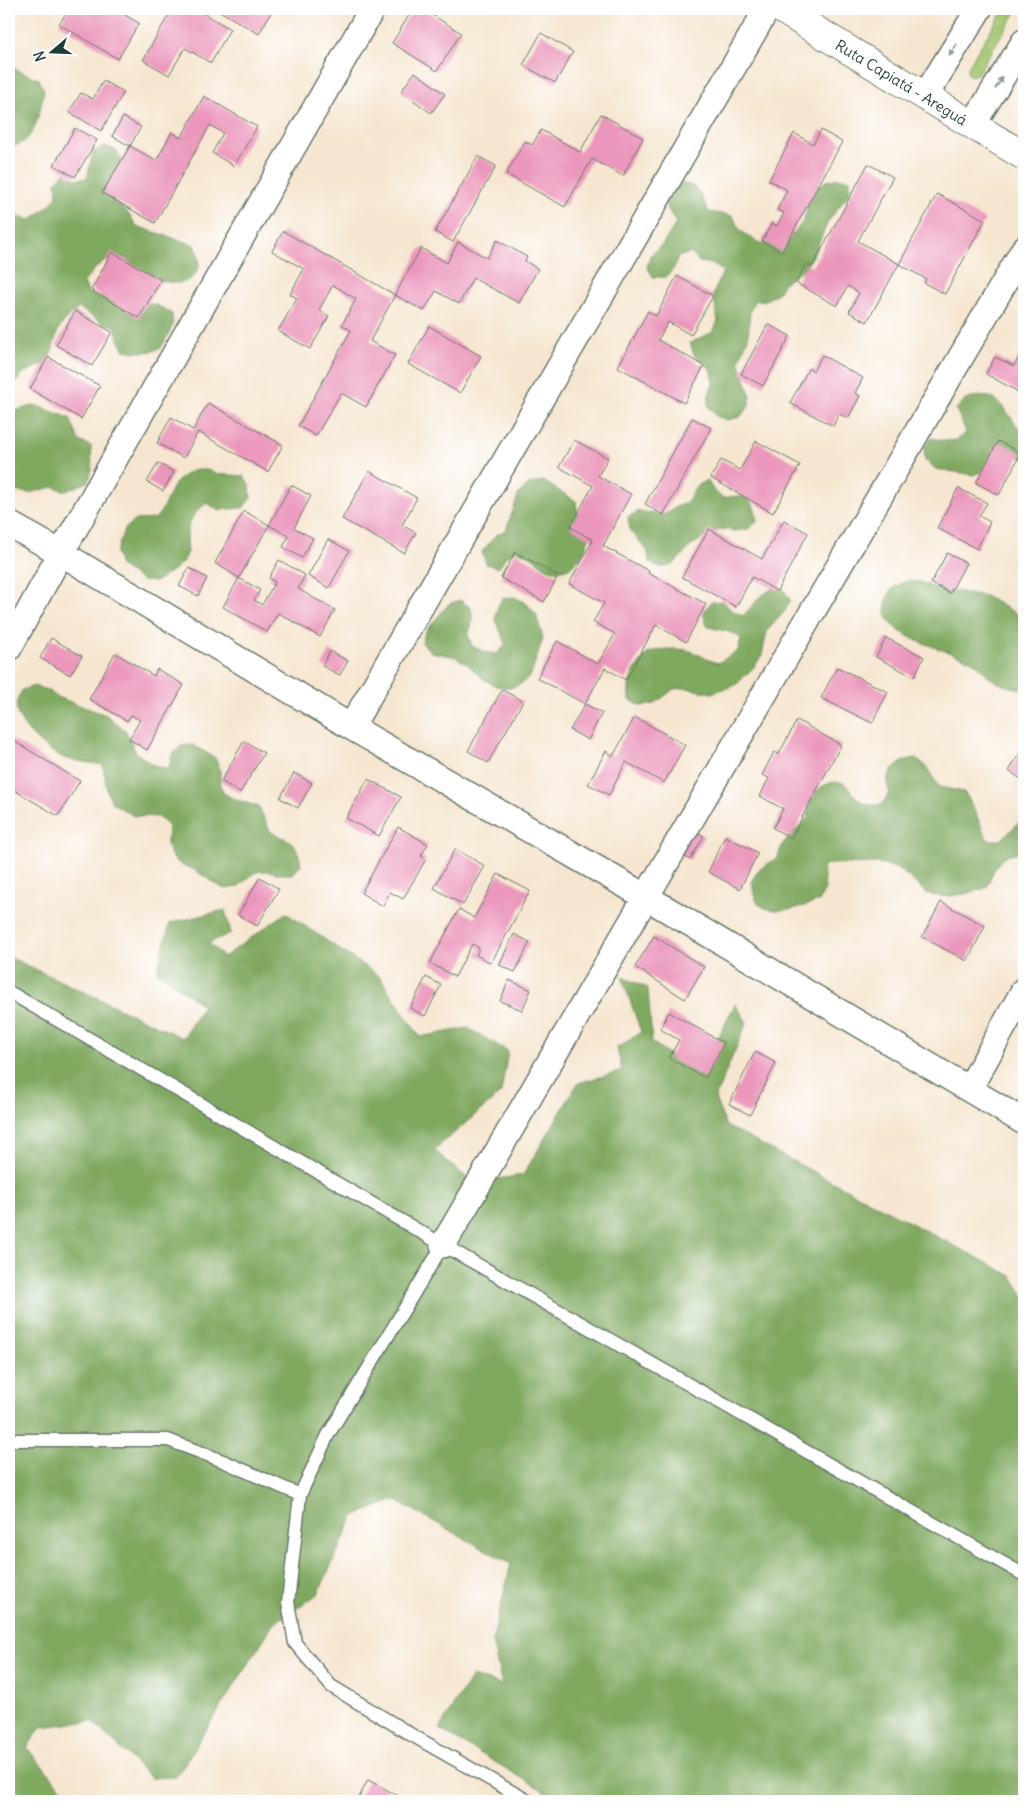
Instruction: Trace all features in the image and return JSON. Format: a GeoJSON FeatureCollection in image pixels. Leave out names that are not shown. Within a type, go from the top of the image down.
{"type":"FeatureCollection","features":[{"type":"Feature","properties":{"kind":"main road","name":"Ruta Capiatá - Areguá"},"geometry":{"type":"LineString","coordinates":[[781,9],[1024,156]]}},
{"type":"Feature","properties":{"kind":"street"},"geometry":{"type":"LineString","coordinates":[[9,648],[61,553],[372,9]]}},
{"type":"Feature","properties":{"kind":"street"},"geometry":{"type":"LineString","coordinates":[[351,727],[767,9]]}},
{"type":"Feature","properties":{"kind":"street"},"geometry":{"type":"LineString","coordinates":[[925,96],[979,9]]}},
{"type":"Feature","properties":{"kind":"street"},"geometry":{"type":"LineString","coordinates":[[973,124],[1024,42]]}},
{"type":"Feature","properties":{"kind":"street"},"geometry":{"type":"LineString","coordinates":[[443,1245],[1024,249]]}},
{"type":"Feature","properties":{"kind":"street"},"geometry":{"type":"LineString","coordinates":[[9,524],[61,553],[351,727],[646,897],[1024,1122]]}},
{"type":"Feature","properties":{"kind":"street"},"geometry":{"type":"LineString","coordinates":[[969,1089],[1024,990]]}},
{"type":"Feature","properties":{"kind":"lane"},"geometry":{"type":"LineString","coordinates":[[9,992],[443,1245],[1024,1575]]}},
{"type":"Feature","properties":{"kind":"lane"},"geometry":{"type":"LineString","coordinates":[[443,1245],[328,1435],[300,1495],[288,1602],[295,1643],[331,1686],[410,1734],[528,1801]]}},
{"type":"Feature","properties":{"kind":"lane"},"geometry":{"type":"LineString","coordinates":[[9,1440],[168,1440],[223,1461],[300,1495]]}},
{"type":"Feature","properties":{"kind":"green space"},"geometry":{"type":"Polygon","coordinates":[[[1004,9],[1018,9],[977,74],[971,76],[968,74],[967,68],[1004,9]]]}},
{"type":"Feature","properties":{"kind":"green space"},"geometry":{"type":"Polygon","coordinates":[[[9,63],[17,70],[39,79],[44,90],[39,113],[32,132],[23,142],[9,146],[9,63]]]}},
{"type":"Feature","properties":{"kind":"green space"},"geometry":{"type":"Polygon","coordinates":[[[105,146],[117,151],[122,161],[104,191],[107,195],[129,214],[136,226],[195,245],[198,252],[199,267],[195,274],[185,282],[171,283],[146,274],[124,258],[115,257],[104,261],[84,282],[88,293],[110,299],[152,304],[172,314],[173,325],[161,348],[143,352],[125,350],[118,338],[115,326],[103,323],[79,308],[65,320],[58,330],[51,354],[44,364],[23,373],[16,383],[9,384],[9,203],[19,216],[30,220],[49,206],[57,196],[56,182],[64,173],[75,179],[87,178],[93,152],[105,146]]]}},
{"type":"Feature","properties":{"kind":"green space"},"geometry":{"type":"Polygon","coordinates":[[[838,178],[850,180],[850,192],[828,222],[812,258],[804,268],[784,283],[778,293],[766,300],[754,301],[750,313],[748,338],[739,361],[751,397],[748,408],[740,417],[728,420],[716,416],[708,406],[713,384],[712,371],[694,355],[690,343],[713,332],[718,321],[713,295],[723,271],[712,264],[699,262],[690,253],[678,257],[674,268],[666,277],[653,277],[647,266],[652,254],[663,244],[676,223],[662,199],[675,183],[683,183],[694,187],[700,194],[709,212],[733,216],[742,231],[760,243],[767,245],[782,242],[794,233],[803,220],[816,188],[829,180],[838,178]]]}},
{"type":"Feature","properties":{"kind":"green space"},"geometry":{"type":"Polygon","coordinates":[[[978,396],[995,399],[1024,433],[1024,459],[1017,454],[974,475],[936,469],[925,460],[924,447],[932,438],[945,441],[957,440],[966,432],[956,409],[965,400],[978,396]]]}},
{"type":"Feature","properties":{"kind":"green space"},"geometry":{"type":"Polygon","coordinates":[[[35,405],[70,418],[79,441],[91,446],[92,470],[88,482],[66,491],[53,487],[29,493],[9,490],[9,413],[35,405]]]}},
{"type":"Feature","properties":{"kind":"green space"},"geometry":{"type":"Polygon","coordinates":[[[194,470],[207,470],[219,474],[244,476],[250,486],[251,498],[243,508],[218,510],[207,503],[203,506],[193,516],[189,525],[187,552],[183,561],[155,582],[143,581],[120,566],[116,553],[124,530],[135,520],[155,519],[161,512],[177,481],[194,470]]]}},
{"type":"Feature","properties":{"kind":"green space"},"geometry":{"type":"Polygon","coordinates":[[[707,480],[714,491],[723,498],[738,496],[748,499],[754,507],[757,522],[748,529],[735,531],[724,529],[712,532],[692,545],[674,564],[662,568],[650,563],[647,550],[630,531],[628,517],[639,511],[664,515],[687,502],[696,486],[707,480]]]}},
{"type":"Feature","properties":{"kind":"green space"},"geometry":{"type":"Polygon","coordinates":[[[543,481],[576,501],[579,526],[590,532],[583,554],[572,566],[558,570],[547,568],[530,556],[516,550],[505,557],[499,568],[486,564],[482,552],[496,535],[506,530],[519,493],[530,484],[543,481]]]}},
{"type":"Feature","properties":{"kind":"green space"},"geometry":{"type":"Polygon","coordinates":[[[908,581],[985,596],[1024,616],[1024,689],[999,683],[989,677],[972,661],[919,641],[894,626],[887,616],[886,604],[888,595],[899,584],[908,581]]]}},
{"type":"Feature","properties":{"kind":"green space"},"geometry":{"type":"Polygon","coordinates":[[[771,589],[783,589],[790,600],[785,611],[767,631],[762,655],[754,667],[736,685],[712,693],[686,688],[674,689],[654,704],[640,706],[629,699],[629,684],[632,676],[646,655],[651,652],[666,649],[686,650],[718,663],[738,651],[741,638],[732,633],[707,626],[703,613],[711,602],[723,601],[731,610],[743,616],[760,597],[771,589]]]}},
{"type":"Feature","properties":{"kind":"green space"},"geometry":{"type":"Polygon","coordinates":[[[515,597],[527,604],[536,614],[543,638],[531,675],[521,684],[510,688],[496,686],[485,680],[456,657],[431,652],[422,643],[425,632],[441,613],[449,604],[460,600],[471,608],[473,620],[468,635],[472,646],[484,652],[497,654],[505,645],[497,623],[496,613],[502,599],[515,597]]]}},
{"type":"Feature","properties":{"kind":"green space"},"geometry":{"type":"Polygon","coordinates":[[[34,686],[47,690],[57,697],[106,715],[126,731],[136,753],[157,767],[169,768],[172,755],[181,746],[193,745],[215,758],[220,769],[223,793],[234,799],[259,807],[270,831],[292,842],[295,846],[301,865],[293,874],[267,871],[256,872],[237,887],[224,889],[193,869],[181,865],[172,857],[167,845],[168,825],[158,817],[134,816],[112,803],[107,791],[103,765],[60,756],[42,744],[25,728],[17,710],[17,701],[22,690],[34,686]]]}},
{"type":"Feature","properties":{"kind":"green space"},"geometry":{"type":"Polygon","coordinates":[[[914,758],[925,765],[939,787],[964,792],[988,840],[1001,840],[1024,817],[1024,853],[1016,853],[1004,858],[992,873],[987,887],[965,894],[938,896],[930,894],[902,872],[883,864],[835,864],[823,865],[825,889],[819,901],[797,908],[779,910],[763,907],[756,901],[752,880],[759,870],[778,857],[782,845],[807,819],[812,796],[821,787],[832,782],[844,783],[857,798],[866,804],[877,805],[884,803],[889,792],[887,781],[892,769],[902,762],[914,758]]]}},
{"type":"Feature","properties":{"kind":"green space"},"geometry":{"type":"Polygon","coordinates":[[[225,910],[231,933],[209,943],[224,957],[286,913],[379,976],[420,1037],[468,1028],[508,1051],[501,1093],[434,1150],[473,1183],[523,1175],[578,1083],[622,1071],[617,1048],[641,1032],[622,977],[648,988],[652,1042],[699,1076],[735,1004],[747,1022],[715,1098],[726,1126],[1012,1276],[1024,1296],[1024,1801],[561,1801],[439,1729],[472,1676],[502,1685],[492,1642],[511,1564],[395,1500],[354,1516],[318,1594],[274,1623],[176,1777],[151,1778],[92,1721],[41,1727],[27,1748],[73,1801],[9,1801],[9,957],[183,1038],[203,1006],[157,971],[170,923],[225,910]]]}},
{"type":"Feature","properties":{"kind":"building"},"geometry":{"type":"Polygon","coordinates":[[[69,9],[114,9],[139,23],[118,59],[59,24],[69,9]]]}},
{"type":"Feature","properties":{"kind":"building"},"geometry":{"type":"Polygon","coordinates":[[[172,9],[205,9],[203,13],[230,29],[211,63],[185,48],[169,75],[143,60],[172,9]]]}},
{"type":"Feature","properties":{"kind":"building"},"geometry":{"type":"Polygon","coordinates":[[[216,9],[273,9],[259,34],[216,9]]]}},
{"type":"Feature","properties":{"kind":"building"},"geometry":{"type":"Polygon","coordinates":[[[413,9],[423,9],[461,33],[437,71],[392,43],[413,9]]]}},
{"type":"Feature","properties":{"kind":"building"},"geometry":{"type":"Polygon","coordinates":[[[541,33],[573,52],[555,83],[523,65],[541,33]]]}},
{"type":"Feature","properties":{"kind":"building"},"geometry":{"type":"Polygon","coordinates":[[[415,72],[445,94],[431,113],[401,91],[415,72]]]}},
{"type":"Feature","properties":{"kind":"building"},"geometry":{"type":"Polygon","coordinates":[[[103,81],[124,92],[101,131],[69,112],[81,93],[93,99],[103,81]]]}},
{"type":"Feature","properties":{"kind":"building"},"geometry":{"type":"Polygon","coordinates":[[[204,96],[257,127],[234,166],[212,153],[223,133],[210,125],[155,223],[102,193],[130,146],[156,161],[172,132],[181,138],[204,96]]]}},
{"type":"Feature","properties":{"kind":"building"},"geometry":{"type":"Polygon","coordinates":[[[601,114],[643,138],[623,176],[592,159],[565,207],[506,174],[525,141],[532,145],[541,130],[580,152],[601,114]]]}},
{"type":"Feature","properties":{"kind":"building"},"geometry":{"type":"Polygon","coordinates":[[[123,117],[141,127],[130,146],[112,136],[123,117]]]}},
{"type":"Feature","properties":{"kind":"building"},"geometry":{"type":"Polygon","coordinates":[[[75,128],[97,140],[75,177],[54,165],[75,128]]]}},
{"type":"Feature","properties":{"kind":"building"},"geometry":{"type":"Polygon","coordinates":[[[821,130],[842,142],[782,252],[762,241],[772,223],[777,226],[784,213],[777,210],[787,190],[769,180],[794,133],[813,144],[821,130]]]}},
{"type":"Feature","properties":{"kind":"building"},"geometry":{"type":"Polygon","coordinates":[[[478,156],[496,166],[453,242],[435,232],[478,156]]]}},
{"type":"Feature","properties":{"kind":"building"},"geometry":{"type":"Polygon","coordinates":[[[868,164],[893,177],[858,241],[899,264],[867,322],[849,312],[859,293],[848,286],[837,306],[796,283],[806,264],[812,267],[868,164]]]}},
{"type":"Feature","properties":{"kind":"building"},"geometry":{"type":"Polygon","coordinates":[[[937,194],[985,220],[945,294],[924,283],[926,279],[899,264],[937,194]]]}},
{"type":"Feature","properties":{"kind":"building"},"geometry":{"type":"Polygon","coordinates":[[[283,231],[395,295],[370,341],[395,355],[366,407],[341,393],[316,436],[298,426],[351,330],[342,325],[356,299],[333,285],[319,310],[329,316],[310,349],[278,331],[297,298],[290,294],[304,269],[272,251],[283,231]]]}},
{"type":"Feature","properties":{"kind":"building"},"geometry":{"type":"Polygon","coordinates":[[[497,240],[527,257],[525,261],[538,269],[519,303],[473,278],[459,304],[436,291],[424,311],[395,295],[421,248],[447,263],[458,242],[487,258],[497,240]]]}},
{"type":"Feature","properties":{"kind":"building"},"geometry":{"type":"Polygon","coordinates":[[[112,252],[161,280],[139,318],[91,290],[112,252]]]}},
{"type":"Feature","properties":{"kind":"building"},"geometry":{"type":"Polygon","coordinates":[[[677,276],[713,296],[691,335],[668,322],[658,340],[704,366],[684,403],[618,367],[648,311],[656,316],[677,276]]]}},
{"type":"Feature","properties":{"kind":"building"},"geometry":{"type":"Polygon","coordinates":[[[75,311],[112,332],[92,366],[56,345],[75,311]]]}},
{"type":"Feature","properties":{"kind":"building"},"geometry":{"type":"Polygon","coordinates":[[[768,324],[790,336],[763,386],[741,374],[768,324]]]}},
{"type":"Feature","properties":{"kind":"building"},"geometry":{"type":"Polygon","coordinates":[[[429,326],[481,356],[460,393],[408,364],[429,326]]]}},
{"type":"Feature","properties":{"kind":"building"},"geometry":{"type":"Polygon","coordinates":[[[822,355],[863,378],[855,393],[860,396],[848,418],[839,414],[833,426],[790,403],[809,368],[813,371],[822,355]]]}},
{"type":"Feature","properties":{"kind":"building"},"geometry":{"type":"Polygon","coordinates":[[[1020,355],[1024,357],[1024,395],[986,374],[995,357],[1014,366],[1020,355]]]}},
{"type":"Feature","properties":{"kind":"building"},"geometry":{"type":"Polygon","coordinates":[[[48,357],[100,386],[81,419],[30,389],[48,357]]]}},
{"type":"Feature","properties":{"kind":"building"},"geometry":{"type":"Polygon","coordinates":[[[208,403],[283,445],[268,472],[198,432],[184,458],[157,443],[171,417],[193,430],[208,403]]]}},
{"type":"Feature","properties":{"kind":"building"},"geometry":{"type":"Polygon","coordinates":[[[692,418],[711,428],[663,515],[645,504],[692,418]]]}},
{"type":"Feature","properties":{"kind":"building"},"geometry":{"type":"Polygon","coordinates":[[[574,440],[608,458],[598,476],[631,494],[603,546],[706,604],[686,642],[656,625],[626,680],[605,668],[585,704],[537,678],[557,641],[598,664],[615,634],[593,622],[604,603],[569,584],[593,540],[570,527],[593,486],[559,467],[574,440]]]}},
{"type":"Feature","properties":{"kind":"building"},"geometry":{"type":"Polygon","coordinates":[[[756,441],[800,465],[773,513],[711,478],[721,460],[740,470],[756,441]]]}},
{"type":"Feature","properties":{"kind":"building"},"geometry":{"type":"Polygon","coordinates":[[[998,441],[1021,453],[999,495],[976,483],[998,441]]]}},
{"type":"Feature","properties":{"kind":"building"},"geometry":{"type":"Polygon","coordinates":[[[158,463],[174,472],[163,491],[147,482],[158,463]]]}},
{"type":"Feature","properties":{"kind":"building"},"geometry":{"type":"Polygon","coordinates":[[[369,471],[417,498],[402,525],[416,533],[404,553],[342,519],[369,471]]]}},
{"type":"Feature","properties":{"kind":"building"},"geometry":{"type":"Polygon","coordinates":[[[291,485],[311,496],[294,528],[313,538],[302,558],[283,547],[289,536],[269,525],[291,485]]]}},
{"type":"Feature","properties":{"kind":"building"},"geometry":{"type":"Polygon","coordinates":[[[958,488],[987,503],[979,516],[990,522],[977,549],[937,528],[958,488]]]}},
{"type":"Feature","properties":{"kind":"building"},"geometry":{"type":"Polygon","coordinates":[[[244,511],[269,525],[239,578],[215,563],[244,511]]]}},
{"type":"Feature","properties":{"kind":"building"},"geometry":{"type":"Polygon","coordinates":[[[784,520],[808,533],[777,591],[752,577],[736,607],[682,577],[709,529],[762,559],[784,520]]]}},
{"type":"Feature","properties":{"kind":"building"},"geometry":{"type":"Polygon","coordinates":[[[328,539],[349,551],[329,588],[308,576],[328,539]]]}},
{"type":"Feature","properties":{"kind":"building"},"geometry":{"type":"Polygon","coordinates":[[[515,552],[558,576],[544,602],[501,578],[515,552]]]}},
{"type":"Feature","properties":{"kind":"building"},"geometry":{"type":"Polygon","coordinates":[[[947,553],[966,563],[950,593],[931,583],[947,553]]]}},
{"type":"Feature","properties":{"kind":"building"},"geometry":{"type":"Polygon","coordinates":[[[279,560],[305,575],[298,589],[335,610],[320,637],[278,613],[267,632],[223,607],[239,578],[260,590],[254,600],[262,605],[275,582],[269,578],[279,560]]]}},
{"type":"Feature","properties":{"kind":"building"},"geometry":{"type":"Polygon","coordinates":[[[189,568],[207,578],[198,596],[179,586],[189,568]]]}},
{"type":"Feature","properties":{"kind":"building"},"geometry":{"type":"Polygon","coordinates":[[[51,638],[82,656],[70,675],[40,658],[51,638]]]}},
{"type":"Feature","properties":{"kind":"building"},"geometry":{"type":"Polygon","coordinates":[[[886,638],[924,657],[914,677],[876,657],[886,638]]]}},
{"type":"Feature","properties":{"kind":"building"},"geometry":{"type":"Polygon","coordinates":[[[330,651],[348,661],[340,675],[322,666],[330,651]]]}},
{"type":"Feature","properties":{"kind":"building"},"geometry":{"type":"Polygon","coordinates":[[[115,653],[154,676],[157,669],[184,685],[147,750],[129,739],[140,720],[131,715],[127,721],[89,699],[115,653]]]}},
{"type":"Feature","properties":{"kind":"building"},"geometry":{"type":"Polygon","coordinates":[[[837,667],[888,692],[872,723],[821,698],[837,667]]]}},
{"type":"Feature","properties":{"kind":"building"},"geometry":{"type":"Polygon","coordinates":[[[502,690],[523,701],[488,763],[468,751],[502,690]]]}},
{"type":"Feature","properties":{"kind":"building"},"geometry":{"type":"Polygon","coordinates":[[[585,704],[602,713],[588,740],[570,730],[585,704]]]}},
{"type":"Feature","properties":{"kind":"building"},"geometry":{"type":"Polygon","coordinates":[[[635,717],[685,745],[664,783],[626,762],[609,795],[588,784],[606,751],[613,756],[635,717]]]}},
{"type":"Feature","properties":{"kind":"building"},"geometry":{"type":"Polygon","coordinates":[[[797,720],[841,745],[791,838],[773,828],[783,809],[760,796],[769,778],[762,775],[774,752],[779,754],[797,720]]]}},
{"type":"Feature","properties":{"kind":"building"},"geometry":{"type":"Polygon","coordinates":[[[9,738],[80,781],[58,816],[9,787],[9,738]]]}},
{"type":"Feature","properties":{"kind":"building"},"geometry":{"type":"Polygon","coordinates":[[[244,741],[264,753],[240,793],[221,781],[244,741]]]}},
{"type":"Feature","properties":{"kind":"building"},"geometry":{"type":"Polygon","coordinates":[[[1024,746],[1024,781],[1009,771],[1024,746]]]}},
{"type":"Feature","properties":{"kind":"building"},"geometry":{"type":"Polygon","coordinates":[[[294,773],[312,783],[298,808],[280,798],[294,773]]]}},
{"type":"Feature","properties":{"kind":"building"},"geometry":{"type":"Polygon","coordinates":[[[368,779],[401,797],[379,836],[346,818],[368,779]]]}},
{"type":"Feature","properties":{"kind":"building"},"geometry":{"type":"Polygon","coordinates":[[[398,827],[428,844],[421,856],[426,859],[403,899],[390,892],[383,906],[361,893],[398,827]]]}},
{"type":"Feature","properties":{"kind":"building"},"geometry":{"type":"Polygon","coordinates":[[[692,829],[704,836],[690,860],[678,853],[692,829]]]}},
{"type":"Feature","properties":{"kind":"building"},"geometry":{"type":"Polygon","coordinates":[[[725,836],[758,853],[740,889],[708,872],[725,836]]]}},
{"type":"Feature","properties":{"kind":"building"},"geometry":{"type":"Polygon","coordinates":[[[455,849],[485,866],[463,905],[434,888],[455,849]]]}},
{"type":"Feature","properties":{"kind":"building"},"geometry":{"type":"Polygon","coordinates":[[[498,874],[530,891],[491,963],[476,955],[479,948],[472,944],[455,977],[430,963],[459,909],[474,918],[498,874]]]}},
{"type":"Feature","properties":{"kind":"building"},"geometry":{"type":"Polygon","coordinates":[[[260,877],[279,889],[257,926],[238,915],[260,877]]]}},
{"type":"Feature","properties":{"kind":"building"},"geometry":{"type":"Polygon","coordinates":[[[941,902],[985,926],[967,961],[922,937],[941,902]]]}},
{"type":"Feature","properties":{"kind":"building"},"geometry":{"type":"Polygon","coordinates":[[[514,934],[530,942],[515,972],[499,965],[514,934]]]}},
{"type":"Feature","properties":{"kind":"building"},"geometry":{"type":"Polygon","coordinates":[[[654,936],[704,967],[685,999],[635,967],[654,936]]]}},
{"type":"Feature","properties":{"kind":"building"},"geometry":{"type":"Polygon","coordinates":[[[426,977],[441,985],[425,1016],[410,1008],[426,977]]]}},
{"type":"Feature","properties":{"kind":"building"},"geometry":{"type":"Polygon","coordinates":[[[509,980],[531,990],[522,1010],[500,1001],[509,980]]]}},
{"type":"Feature","properties":{"kind":"building"},"geometry":{"type":"Polygon","coordinates":[[[669,1012],[724,1043],[705,1078],[669,1058],[679,1040],[660,1029],[669,1012]]]}},
{"type":"Feature","properties":{"kind":"building"},"geometry":{"type":"Polygon","coordinates":[[[755,1052],[776,1063],[750,1115],[729,1104],[755,1052]]]}},
{"type":"Feature","properties":{"kind":"building"},"geometry":{"type":"Polygon","coordinates":[[[368,1780],[406,1800],[357,1801],[368,1780]]]}}]}
